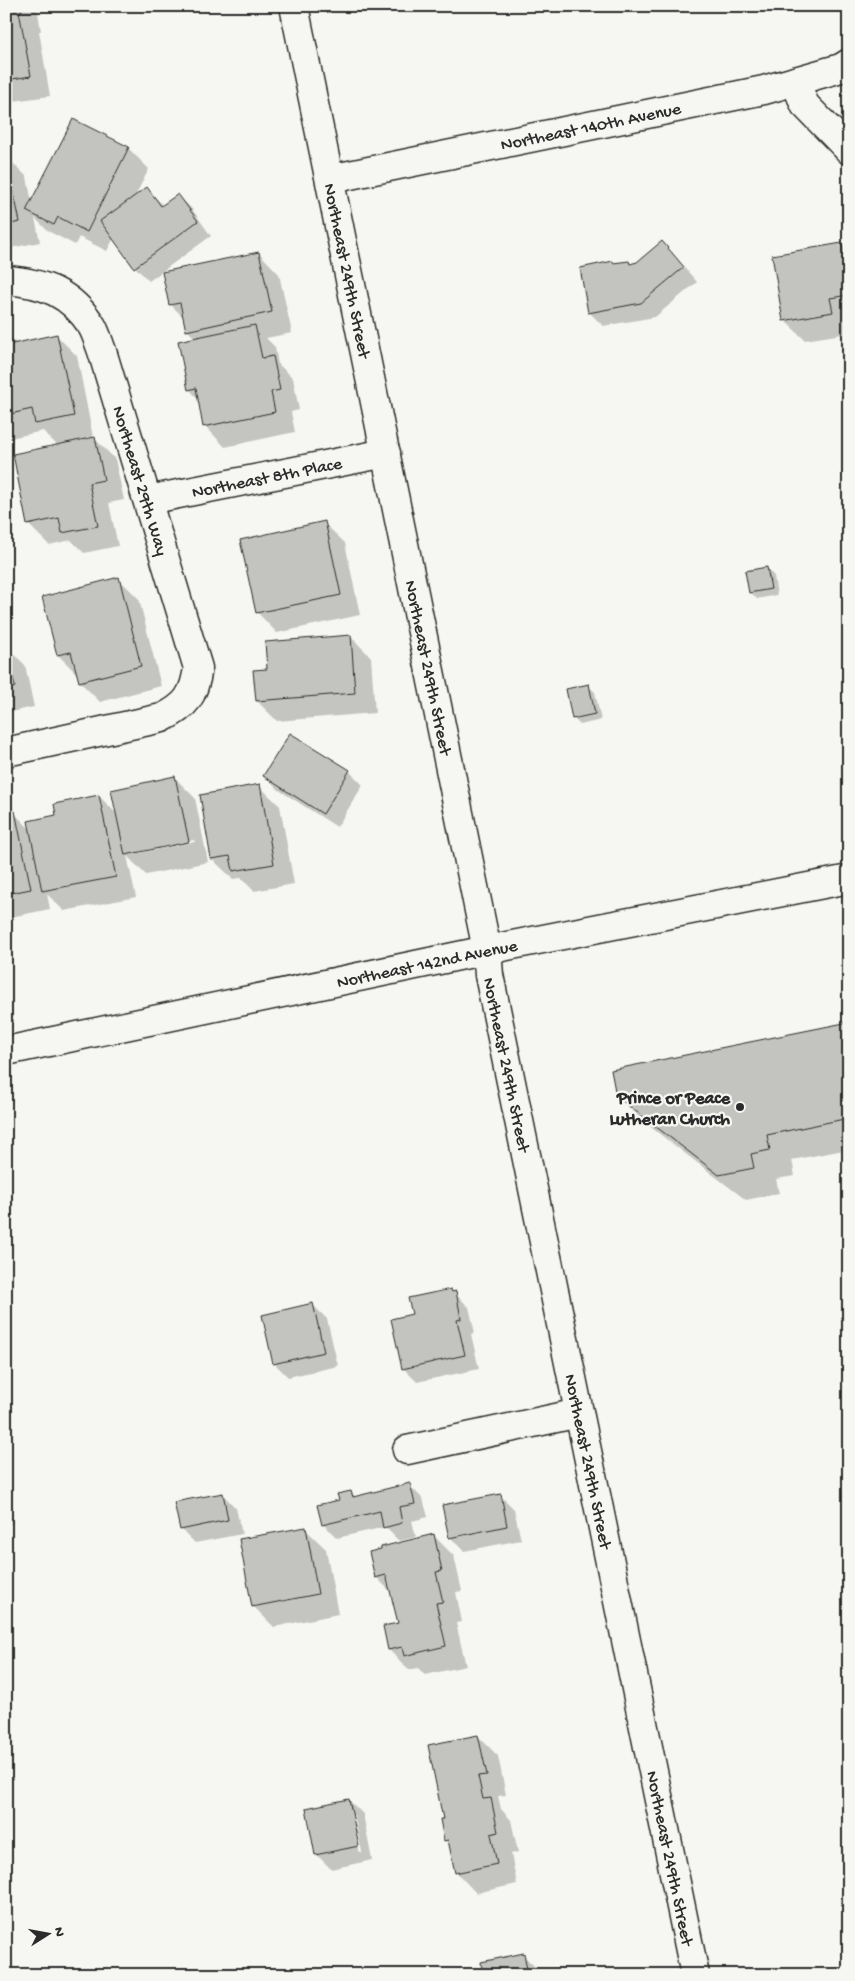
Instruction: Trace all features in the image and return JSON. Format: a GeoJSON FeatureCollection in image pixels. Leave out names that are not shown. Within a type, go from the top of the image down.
{"type":"FeatureCollection","features":[{"type":"Feature","properties":{"kind":"street","name":"Northeast 249th Street"},"geometry":{"type":"LineString","coordinates":[[294,6],[487,950],[489,975],[695,1975]]}},
{"type":"Feature","properties":{"kind":"street","name":"Northeast 140th Avenue"},"geometry":{"type":"LineString","coordinates":[[330,179],[764,90],[841,68],[849,62]]}},
{"type":"Feature","properties":{"kind":"street"},"geometry":{"type":"LineString","coordinates":[[795,81],[805,105],[849,150]]}},
{"type":"Feature","properties":{"kind":"street","name":"Northeast 29th Way"},"geometry":{"type":"LineString","coordinates":[[6,280],[31,282],[56,291],[76,306],[93,327],[148,500],[198,668],[196,685],[188,699],[177,711],[162,718],[6,752]]}},
{"type":"Feature","properties":{"kind":"street","name":"Northeast 8th Place"},"geometry":{"type":"LineString","coordinates":[[148,500],[386,453]]}},
{"type":"Feature","properties":{"kind":"street","name":"Northeast 142nd Avenue"},"geometry":{"type":"LineString","coordinates":[[6,1051],[487,950],[849,879]]}},
{"type":"Feature","properties":{"kind":"street"},"geometry":{"type":"LineString","coordinates":[[407,1450],[579,1413]]}},
{"type":"Feature","properties":{"kind":"building"},"geometry":{"type":"Polygon","coordinates":[[[6,6],[21,6],[22,11],[19,11],[31,76],[6,80],[6,6]]]}},
{"type":"Feature","properties":{"kind":"building"},"geometry":{"type":"Polygon","coordinates":[[[73,119],[129,147],[87,232],[58,217],[54,225],[26,211],[73,119]]]}},
{"type":"Feature","properties":{"kind":"building"},"geometry":{"type":"Polygon","coordinates":[[[6,155],[20,222],[6,225],[6,155]]]}},
{"type":"Feature","properties":{"kind":"building"},"geometry":{"type":"Polygon","coordinates":[[[147,187],[161,206],[178,194],[198,221],[134,268],[100,221],[147,187]]]}},
{"type":"Feature","properties":{"kind":"building"},"geometry":{"type":"Polygon","coordinates":[[[662,241],[684,267],[641,303],[588,313],[580,268],[613,261],[613,263],[629,261],[630,264],[637,262],[662,241]]]}},
{"type":"Feature","properties":{"kind":"building"},"geometry":{"type":"Polygon","coordinates":[[[842,243],[849,295],[830,298],[833,312],[783,321],[772,255],[842,243]]]}},
{"type":"Feature","properties":{"kind":"building"},"geometry":{"type":"Polygon","coordinates":[[[259,252],[272,312],[186,331],[180,303],[169,305],[162,272],[259,252]]]}},
{"type":"Feature","properties":{"kind":"building"},"geometry":{"type":"Polygon","coordinates":[[[255,325],[262,358],[273,356],[280,390],[271,392],[275,412],[203,427],[196,388],[188,390],[178,341],[255,325]]]}},
{"type":"Feature","properties":{"kind":"building"},"geometry":{"type":"Polygon","coordinates":[[[57,334],[74,416],[35,424],[32,409],[6,415],[6,336],[10,335],[12,344],[57,334]]]}},
{"type":"Feature","properties":{"kind":"building"},"geometry":{"type":"Polygon","coordinates":[[[95,437],[104,480],[89,483],[98,526],[62,533],[59,518],[27,525],[13,454],[95,437]]]}},
{"type":"Feature","properties":{"kind":"building"},"geometry":{"type":"Polygon","coordinates":[[[325,521],[341,595],[256,613],[240,540],[325,521]]]}},
{"type":"Feature","properties":{"kind":"building"},"geometry":{"type":"Polygon","coordinates":[[[767,567],[771,589],[749,593],[745,571],[767,567]]]}},
{"type":"Feature","properties":{"kind":"building"},"geometry":{"type":"Polygon","coordinates":[[[119,577],[141,666],[79,682],[71,652],[57,655],[42,597],[119,577]]]}},
{"type":"Feature","properties":{"kind":"building"},"geometry":{"type":"Polygon","coordinates":[[[351,635],[355,693],[256,701],[253,670],[267,669],[265,642],[351,635]]]}},
{"type":"Feature","properties":{"kind":"building"},"geometry":{"type":"Polygon","coordinates":[[[6,648],[15,687],[6,689],[6,648]]]}},
{"type":"Feature","properties":{"kind":"building"},"geometry":{"type":"Polygon","coordinates":[[[589,684],[595,714],[572,719],[566,689],[589,684]]]}},
{"type":"Feature","properties":{"kind":"building"},"geometry":{"type":"Polygon","coordinates":[[[290,733],[350,770],[323,814],[263,776],[290,733]]]}},
{"type":"Feature","properties":{"kind":"building"},"geometry":{"type":"Polygon","coordinates":[[[175,776],[189,842],[125,855],[111,790],[175,776]]]}},
{"type":"Feature","properties":{"kind":"building"},"geometry":{"type":"Polygon","coordinates":[[[260,784],[274,864],[233,871],[230,856],[211,859],[200,795],[260,784]]]}},
{"type":"Feature","properties":{"kind":"building"},"geometry":{"type":"Polygon","coordinates":[[[99,795],[116,877],[42,891],[28,821],[56,815],[54,804],[99,795]]]}},
{"type":"Feature","properties":{"kind":"building"},"geometry":{"type":"Polygon","coordinates":[[[15,811],[31,889],[6,894],[6,813],[15,811]]]}},
{"type":"Feature","properties":{"kind":"building","name":"Prince or Peace Lutheran Church"},"geometry":{"type":"Polygon","coordinates":[[[849,1022],[849,1118],[767,1135],[770,1150],[751,1154],[754,1168],[719,1175],[616,1096],[611,1070],[849,1022]]]}},
{"type":"Feature","properties":{"kind":"building"},"geometry":{"type":"Polygon","coordinates":[[[451,1289],[452,1292],[456,1291],[461,1319],[457,1320],[465,1355],[402,1369],[391,1319],[412,1314],[408,1298],[451,1289]]]}},
{"type":"Feature","properties":{"kind":"building"},"geometry":{"type":"Polygon","coordinates":[[[313,1303],[324,1352],[273,1364],[262,1315],[313,1303]]]}},
{"type":"Feature","properties":{"kind":"building"},"geometry":{"type":"Polygon","coordinates":[[[410,1483],[415,1504],[399,1507],[402,1523],[383,1528],[380,1511],[322,1525],[317,1505],[339,1500],[337,1494],[351,1491],[353,1497],[410,1483]]]}},
{"type":"Feature","properties":{"kind":"building"},"geometry":{"type":"Polygon","coordinates":[[[223,1493],[228,1520],[180,1530],[174,1502],[223,1493]]]}},
{"type":"Feature","properties":{"kind":"building"},"geometry":{"type":"Polygon","coordinates":[[[501,1494],[507,1526],[449,1538],[442,1505],[501,1494]]]}},
{"type":"Feature","properties":{"kind":"building"},"geometry":{"type":"Polygon","coordinates":[[[306,1527],[318,1594],[252,1607],[239,1539],[306,1527]]]}},
{"type":"Feature","properties":{"kind":"building"},"geometry":{"type":"Polygon","coordinates":[[[434,1534],[442,1571],[436,1572],[443,1602],[436,1603],[446,1646],[404,1656],[402,1647],[388,1650],[383,1626],[398,1623],[386,1575],[375,1578],[369,1552],[381,1549],[381,1547],[434,1534]]]}},
{"type":"Feature","properties":{"kind":"building"},"geometry":{"type":"Polygon","coordinates":[[[478,1735],[487,1775],[478,1776],[483,1799],[491,1798],[498,1832],[491,1834],[497,1864],[455,1873],[448,1840],[444,1841],[440,1819],[443,1819],[428,1745],[478,1735]]]}},
{"type":"Feature","properties":{"kind":"building"},"geometry":{"type":"Polygon","coordinates":[[[349,1799],[359,1846],[315,1855],[306,1808],[349,1799]]]}},
{"type":"Feature","properties":{"kind":"building"},"geometry":{"type":"Polygon","coordinates":[[[524,1953],[528,1975],[483,1975],[481,1962],[524,1953]]]}},
{"type":"Feature","properties":{"kind":"place","name":"Prince or Peace Lutheran Church"},"geometry":{"type":"Point","coordinates":[740,1107]}}]}
